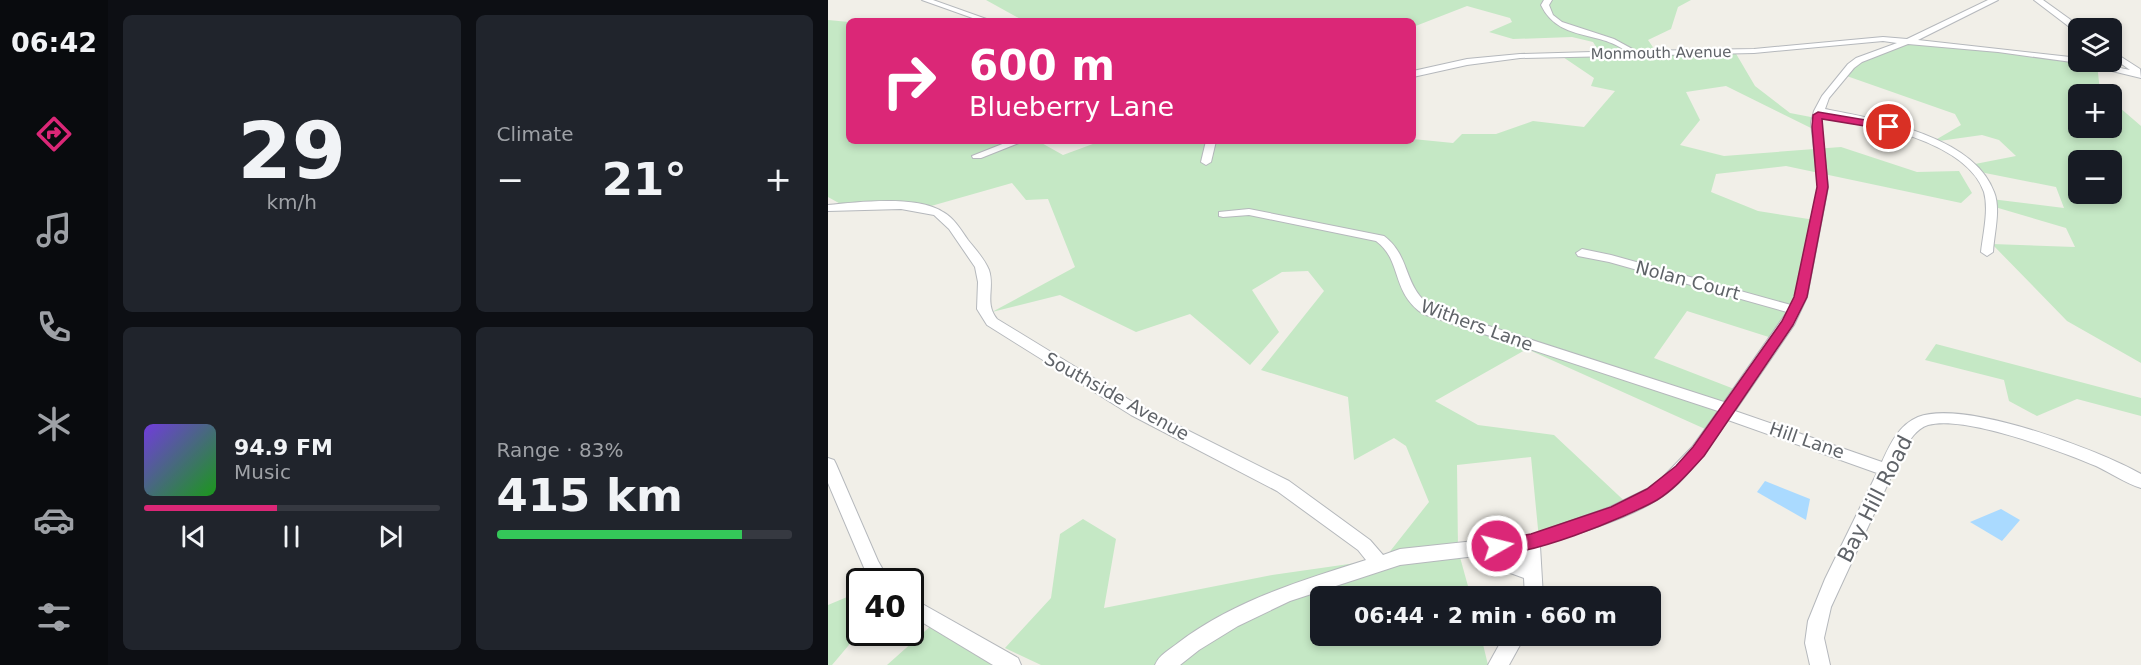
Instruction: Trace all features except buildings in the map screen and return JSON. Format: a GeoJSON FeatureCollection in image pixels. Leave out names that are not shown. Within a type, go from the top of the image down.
{"type":"FeatureCollection","features":[{"type":"Feature","properties":{"kind":"street"},"geometry":{"type":"LineString","coordinates":[[926,0],[979,18]]}},
{"type":"Feature","properties":{"kind":"street"},"geometry":{"type":"LineString","coordinates":[[1548,0],[1545,5],[1547,12],[1556,22],[1583,33],[1621,43],[1634,53]]}},
{"type":"Feature","properties":{"kind":"street"},"geometry":{"type":"LineString","coordinates":[[1165,665],[1191,644],[1253,608],[1285,594],[1378,563],[1411,556],[1531,542],[1616,512],[1653,494],[1687,464],[1727,411],[1789,322],[1803,290],[1823,187],[1816,127],[1818,113],[1825,98],[1851,66],[1864,57],[1911,40],[1994,0]]}},
{"type":"Feature","properties":{"kind":"street"},"geometry":{"type":"LineString","coordinates":[[2038,0],[2068,22]]}},
{"type":"Feature","properties":{"kind":"street","name":"Monmouth Avenue"},"geometry":{"type":"LineString","coordinates":[[1416,73],[1467,62],[1511,56],[1754,51],[1883,39],[1911,40],[2068,60]]}},
{"type":"Feature","properties":{"kind":"street"},"geometry":{"type":"LineString","coordinates":[[2122,61],[2140,75]]}},
{"type":"Feature","properties":{"kind":"street","name":"Monmouth Avenue"},"geometry":{"type":"LineString","coordinates":[[2122,71],[2140,75]]}},
{"type":"Feature","properties":{"kind":"street"},"geometry":{"type":"LineString","coordinates":[[1818,113],[1889,127],[1935,143],[1976,171],[1986,186],[1989,197],[1987,252]]}},
{"type":"Feature","properties":{"kind":"street"},"geometry":{"type":"LineString","coordinates":[[977,156],[1011,144]]}},
{"type":"Feature","properties":{"kind":"street"},"geometry":{"type":"LineString","coordinates":[[1206,162],[1210,144]]}},
{"type":"Feature","properties":{"kind":"street","name":"Southside Avenue"},"geometry":{"type":"LineString","coordinates":[[828,208],[901,207],[929,210],[948,221],[982,270],[983,310],[1000,329],[1136,411],[1283,486],[1356,539],[1378,563]]}},
{"type":"Feature","properties":{"kind":"street","name":"Withers Lane"},"geometry":{"type":"LineString","coordinates":[[1224,214],[1249,212],[1380,238],[1393,248],[1413,302],[1428,311],[1727,411]]}},
{"type":"Feature","properties":{"kind":"street","name":"Nolan Court"},"geometry":{"type":"LineString","coordinates":[[1582,253],[1794,310]]}},
{"type":"Feature","properties":{"kind":"street","name":"Hill Lane"},"geometry":{"type":"LineString","coordinates":[[1727,411],[1887,470]]}},
{"type":"Feature","properties":{"kind":"street","name":"Bay Hill Road"},"geometry":{"type":"LineString","coordinates":[[1820,665],[1814,639],[1816,622],[1887,470],[1908,432],[1926,420],[1943,416],[1986,424],[2119,468],[2141,482]]}},
{"type":"Feature","properties":{"kind":"street"},"geometry":{"type":"LineString","coordinates":[[828,464],[873,568]]}},
{"type":"Feature","properties":{"kind":"street"},"geometry":{"type":"LineString","coordinates":[[1531,542],[1533,586]]}},
{"type":"Feature","properties":{"kind":"street"},"geometry":{"type":"LineString","coordinates":[[1480,549],[1500,562],[1531,573]]}},
{"type":"Feature","properties":{"kind":"street"},"geometry":{"type":"LineString","coordinates":[[924,613],[1011,665]]}},
{"type":"Feature","properties":{"kind":"street"},"geometry":{"type":"LineString","coordinates":[[1498,665],[1509,646]]}},
{"type":"Feature","properties":{"kind":"green space"},"geometry":{"type":"Polygon","coordinates":[[[986,0],[1691,0],[1678,7],[1671,29],[1648,40],[1657,53],[1735,52],[1755,86],[1790,113],[1816,118],[1817,131],[1726,86],[1686,92],[1700,120],[1680,145],[1724,156],[1841,147],[1917,172],[1959,171],[1972,193],[1961,203],[1786,166],[1716,174],[1711,192],[1758,211],[1815,220],[1800,304],[1775,339],[1687,311],[1654,358],[1742,392],[1714,433],[1527,349],[1435,401],[1478,425],[1554,435],[1633,509],[1539,539],[1531,457],[1457,465],[1458,550],[1468,586],[1310,586],[1310,646],[1483,646],[1488,665],[1041,665],[1005,648],[1051,598],[1060,534],[1083,519],[1116,539],[1104,608],[1272,575],[1384,559],[1429,502],[1406,446],[1394,438],[1354,460],[1348,397],[1261,370],[1324,291],[1308,271],[1282,272],[1252,290],[1279,332],[1250,365],[1190,314],[1136,332],[1060,295],[992,312],[1075,267],[1048,199],[1026,200],[1012,183],[924,208],[846,207],[828,197],[828,20],[846,22],[846,144],[1043,144],[1063,155],[1093,144],[1416,144],[1416,139],[1453,143],[1462,134],[1496,134],[1533,121],[1584,127],[1615,91],[1591,86],[1594,78],[1560,55],[1600,53],[1593,42],[1572,37],[1513,39],[1489,32],[1512,22],[1510,18],[1467,6],[1416,26],[1416,18],[1019,18],[986,0]]]}},
{"type":"Feature","properties":{"kind":"green space"},"geometry":{"type":"Polygon","coordinates":[[[1911,41],[2068,60],[2068,72],[2098,72],[2099,84],[2068,84],[2068,138],[2122,138],[2122,110],[2141,126],[2141,363],[2067,321],[1992,244],[2075,247],[2066,228],[1988,205],[1991,199],[2064,208],[2056,187],[1975,171],[1975,164],[2016,156],[1999,140],[1982,135],[1932,142],[1961,125],[1955,114],[1841,74],[1860,57],[1911,41]]]}},
{"type":"Feature","properties":{"kind":"green space"},"geometry":{"type":"Polygon","coordinates":[[[1936,344],[2141,398],[2141,416],[2077,399],[2037,416],[2009,401],[2004,380],[1925,360],[1936,344]]]}},
{"type":"Feature","properties":{"kind":"green space"},"geometry":{"type":"Polygon","coordinates":[[[846,597],[846,646],[848,646],[832,665],[828,665],[828,605],[846,597]]]}},
{"type":"Feature","properties":{"kind":"green space"},"geometry":{"type":"Polygon","coordinates":[[[933,624],[1000,665],[887,665],[908,646],[924,646],[924,632],[933,624]]]}},
{"type":"Feature","properties":{"kind":"water"},"geometry":{"type":"Polygon","coordinates":[[[1765,481],[1810,499],[1806,520],[1757,492],[1765,481]]]}},
{"type":"Feature","properties":{"kind":"water"},"geometry":{"type":"Polygon","coordinates":[[[2001,509],[2020,520],[2002,541],[1970,522],[2001,509]]]}},
{"type":"Feature","properties":{"kind":"route"},"geometry":{"type":"LineString","coordinates":[[1497,546],[1531,542],[1616,512],[1653,494],[1682,470],[1698,451],[1789,322],[1801,297],[1823,187],[1816,127],[1818,115],[1889,127]]}}]}
